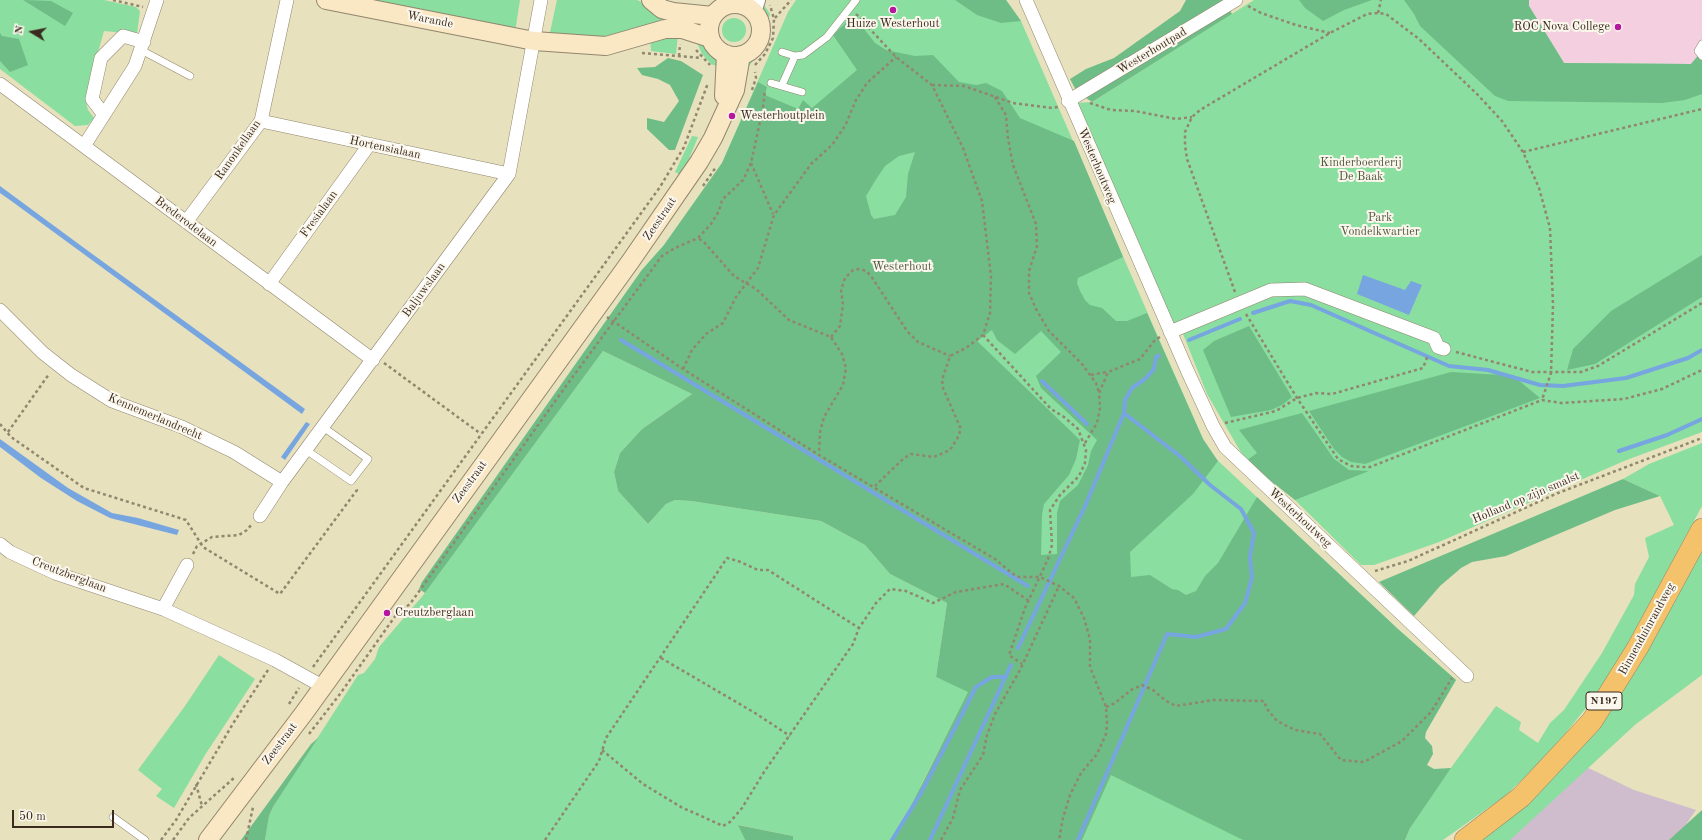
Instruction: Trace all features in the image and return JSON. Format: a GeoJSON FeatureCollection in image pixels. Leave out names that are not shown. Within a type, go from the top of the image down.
{"type":"FeatureCollection","features":[{"type":"Feature","properties":{"kind":"main road","name":"Warande"},"geometry":{"type":"LineString","coordinates":[[326,0],[534,41],[606,46],[629,41],[651,32],[671,29],[691,31],[710,38]]}},
{"type":"Feature","properties":{"kind":"main road"},"geometry":{"type":"LineString","coordinates":[[650,0],[662,9],[673,12],[713,16]]}},
{"type":"Feature","properties":{"kind":"main road"},"geometry":{"type":"LineString","coordinates":[[738,2],[744,6],[760,5],[758,41],[740,59],[719,50],[710,38],[709,30],[713,16],[726,6],[738,2]]}},
{"type":"Feature","properties":{"kind":"main road","name":"Zeestraat"},"geometry":{"type":"LineString","coordinates":[[208,840],[322,686],[630,262],[699,162],[713,138],[735,90],[740,59]]}},
{"type":"Feature","properties":{"kind":"main road","name":"Binnenduinrandweg"},"geometry":{"type":"LineString","coordinates":[[1465,840],[1521,797],[1592,721],[1638,647],[1702,529]]}},
{"type":"Feature","properties":{"kind":"street","name":"Ranonkellaan"},"geometry":{"type":"LineString","coordinates":[[186,222],[261,121],[287,0]]}},
{"type":"Feature","properties":{"kind":"street"},"geometry":{"type":"LineString","coordinates":[[534,41],[541,0]]}},
{"type":"Feature","properties":{"kind":"street","name":"Westerhoutweg"},"geometry":{"type":"LineString","coordinates":[[1026,0],[1073,98],[1170,332],[1213,426],[1225,447],[1240,463],[1463,672]]}},
{"type":"Feature","properties":{"kind":"street","name":"Westerhoutpad"},"geometry":{"type":"LineString","coordinates":[[1073,98],[1240,2]]}},
{"type":"Feature","properties":{"kind":"street"},"geometry":{"type":"LineString","coordinates":[[84,146],[132,72],[143,46],[156,5]]}},
{"type":"Feature","properties":{"kind":"street"},"geometry":{"type":"LineString","coordinates":[[104,116],[92,99],[101,58],[123,36],[143,46]]}},
{"type":"Feature","properties":{"kind":"street","name":"Baljuwslaan"},"geometry":{"type":"LineString","coordinates":[[260,516],[282,482],[509,174],[534,41]]}},
{"type":"Feature","properties":{"kind":"street","name":"Brederodelaan"},"geometry":{"type":"LineString","coordinates":[[0,84],[269,284],[374,358]]}},
{"type":"Feature","properties":{"kind":"street","name":"Hortensialaan"},"geometry":{"type":"LineString","coordinates":[[261,121],[509,174]]}},
{"type":"Feature","properties":{"kind":"street","name":"Fresialaan"},"geometry":{"type":"LineString","coordinates":[[269,284],[369,145]]}},
{"type":"Feature","properties":{"kind":"street"},"geometry":{"type":"LineString","coordinates":[[1170,332],[1271,290],[1305,289],[1434,338],[1441,348]]}},
{"type":"Feature","properties":{"kind":"street","name":"Kennemerlandrecht"},"geometry":{"type":"LineString","coordinates":[[0,310],[43,353],[71,375],[112,401],[182,427],[234,452],[282,482]]}},
{"type":"Feature","properties":{"kind":"street","name":"Creutzberglaan"},"geometry":{"type":"LineString","coordinates":[[0,544],[10,552],[55,573],[163,609],[275,660],[322,686]]}},
{"type":"Feature","properties":{"kind":"street"},"geometry":{"type":"LineString","coordinates":[[163,609],[187,565]]}},
{"type":"Feature","properties":{"kind":"lane"},"geometry":{"type":"LineString","coordinates":[[782,52],[795,56],[804,55],[827,37],[856,0]]}},
{"type":"Feature","properties":{"kind":"lane"},"geometry":{"type":"LineString","coordinates":[[1702,44],[1698,51],[1702,56]]}},
{"type":"Feature","properties":{"kind":"lane"},"geometry":{"type":"LineString","coordinates":[[143,46],[190,76]]}},
{"type":"Feature","properties":{"kind":"lane"},"geometry":{"type":"LineString","coordinates":[[782,85],[795,56]]}},
{"type":"Feature","properties":{"kind":"lane"},"geometry":{"type":"LineString","coordinates":[[768,86],[782,85],[802,92]]}},
{"type":"Feature","properties":{"kind":"lane"},"geometry":{"type":"LineString","coordinates":[[306,450],[351,482],[368,459],[323,427]]}},
{"type":"Feature","properties":{"kind":"lane"},"geometry":{"type":"LineString","coordinates":[[113,817],[145,840]]}},
{"type":"Feature","properties":{"kind":"path"},"geometry":{"type":"LineString","coordinates":[[113,0],[156,5]]}},
{"type":"Feature","properties":{"kind":"path"},"geometry":{"type":"LineString","coordinates":[[774,19],[791,0]]}},
{"type":"Feature","properties":{"kind":"path"},"geometry":{"type":"LineString","coordinates":[[1378,13],[1381,0]]}},
{"type":"Feature","properties":{"kind":"path"},"geometry":{"type":"LineString","coordinates":[[1240,2],[1261,13],[1289,23],[1330,33]]}},
{"type":"Feature","properties":{"kind":"path"},"geometry":{"type":"LineString","coordinates":[[740,59],[765,54],[773,38],[774,12],[760,5]]}},
{"type":"Feature","properties":{"kind":"path"},"geometry":{"type":"LineString","coordinates":[[854,12],[896,57],[932,84],[963,148],[982,201],[991,276],[990,313],[983,335],[966,348],[950,356],[942,380],[943,388],[961,428],[957,439],[950,450],[939,455],[932,457],[911,454],[904,458],[875,486]]}},
{"type":"Feature","properties":{"kind":"path"},"geometry":{"type":"LineString","coordinates":[[1542,400],[1551,373],[1552,305],[1550,228],[1539,188],[1523,152],[1502,121],[1471,88],[1419,39],[1386,14],[1367,14],[1330,33],[1200,110],[1192,117],[1185,132],[1187,159],[1239,303],[1297,398],[1338,459],[1351,466],[1370,467],[1542,400],[1561,403],[1624,398],[1662,389],[1702,370]]}},
{"type":"Feature","properties":{"kind":"path"},"geometry":{"type":"LineString","coordinates":[[639,52],[701,58],[712,68]]}},
{"type":"Feature","properties":{"kind":"path"},"geometry":{"type":"LineString","coordinates":[[683,369],[692,350],[697,344],[706,334],[723,323],[736,296],[758,268],[774,215],[811,164],[832,145],[845,126],[856,100],[867,82],[896,57]]}},
{"type":"Feature","properties":{"kind":"path","name":"Zeestraat"},"geometry":{"type":"LineString","coordinates":[[306,676],[645,208],[677,161],[691,131],[710,77]]}},
{"type":"Feature","properties":{"kind":"path"},"geometry":{"type":"LineString","coordinates":[[932,84],[964,86],[1013,103],[1052,108],[1056,108],[1073,98],[1094,106],[1111,110],[1135,111],[1176,119],[1192,117]]}},
{"type":"Feature","properties":{"kind":"path"},"geometry":{"type":"LineString","coordinates":[[397,613],[410,604],[662,256],[675,248],[698,238],[711,224],[722,200],[743,180],[751,163],[768,86]]}},
{"type":"Feature","properties":{"kind":"path"},"geometry":{"type":"LineString","coordinates":[[995,97],[1006,115],[1008,140],[1013,165],[1036,224],[1036,246],[1029,271],[1028,292],[1049,331],[1082,364],[1096,383],[1099,393],[1100,408],[1097,424],[1085,442]]}},
{"type":"Feature","properties":{"kind":"path"},"geometry":{"type":"LineString","coordinates":[[1523,152],[1702,109]]}},
{"type":"Feature","properties":{"kind":"path"},"geometry":{"type":"LineString","coordinates":[[751,163],[774,215]]}},
{"type":"Feature","properties":{"kind":"path"},"geometry":{"type":"LineString","coordinates":[[698,238],[703,241],[734,276],[747,282],[789,320],[832,337],[842,354],[846,368],[843,385],[824,417],[820,432],[820,455]]}},
{"type":"Feature","properties":{"kind":"path"},"geometry":{"type":"LineString","coordinates":[[832,337],[840,326],[843,304],[841,290],[845,278],[853,270],[860,270],[866,271],[871,276],[907,331],[918,342],[950,356]]}},
{"type":"Feature","properties":{"kind":"path"},"geometry":{"type":"LineString","coordinates":[[1213,426],[1276,411],[1297,398],[1316,393],[1332,394],[1423,368],[1432,348],[1441,348],[1532,372],[1581,372],[1598,366],[1702,303]]}},
{"type":"Feature","properties":{"kind":"path"},"geometry":{"type":"LineString","coordinates":[[605,315],[613,322],[683,369],[820,455],[875,486],[995,559],[1013,574],[1019,577],[1040,577],[1059,586],[1074,598],[1084,618],[1090,639],[1090,667],[1106,707],[1106,734],[1097,754],[1081,773],[1070,795],[1063,818],[1059,840]]}},
{"type":"Feature","properties":{"kind":"path"},"geometry":{"type":"LineString","coordinates":[[1090,375],[1108,372],[1140,360],[1155,340],[1170,332]]}},
{"type":"Feature","properties":{"kind":"path"},"geometry":{"type":"LineString","coordinates":[[983,335],[1050,409],[1064,417],[1078,429],[1085,442],[1086,450],[1085,463],[1079,476],[1060,495],[1050,510],[1052,545],[1048,559],[1029,600],[1009,654],[1022,664]]}},
{"type":"Feature","properties":{"kind":"path"},"geometry":{"type":"LineString","coordinates":[[374,358],[481,434]]}},
{"type":"Feature","properties":{"kind":"path"},"geometry":{"type":"LineString","coordinates":[[8,432],[56,363]]}},
{"type":"Feature","properties":{"kind":"path"},"geometry":{"type":"LineString","coordinates":[[1099,393],[1108,372]]}},
{"type":"Feature","properties":{"kind":"path"},"geometry":{"type":"LineString","coordinates":[[0,424],[11,437],[84,488],[186,520],[202,543],[203,547],[280,594],[357,490],[351,482]]}},
{"type":"Feature","properties":{"kind":"path","name":"Holland op zijn smalst"},"geometry":{"type":"LineString","coordinates":[[1358,572],[1372,572],[1408,560],[1558,493],[1702,438]]}},
{"type":"Feature","properties":{"kind":"path"},"geometry":{"type":"LineString","coordinates":[[187,565],[198,546],[202,543],[212,537],[238,536],[248,530],[260,516]]}},
{"type":"Feature","properties":{"kind":"path"},"geometry":{"type":"LineString","coordinates":[[545,840],[598,761],[606,738],[727,558],[758,570],[768,570],[859,628]]}},
{"type":"Feature","properties":{"kind":"path"},"geometry":{"type":"LineString","coordinates":[[602,750],[643,784],[681,807],[723,826],[730,822],[742,808],[764,772],[853,644],[859,628],[876,603],[890,589],[906,591],[933,603],[956,592],[1004,584],[1029,600]]}},
{"type":"Feature","properties":{"kind":"path"},"geometry":{"type":"LineString","coordinates":[[941,840],[953,818],[960,790],[983,755],[987,735],[995,714],[1022,664],[1059,586]]}},
{"type":"Feature","properties":{"kind":"path"},"geometry":{"type":"LineString","coordinates":[[661,658],[755,713],[790,736]]}},
{"type":"Feature","properties":{"kind":"path"},"geometry":{"type":"LineString","coordinates":[[161,840],[176,820],[196,784],[275,660]]}},
{"type":"Feature","properties":{"kind":"path"},"geometry":{"type":"LineString","coordinates":[[1106,707],[1115,703],[1131,690],[1142,685],[1153,690],[1166,701],[1176,706],[1213,700],[1264,702],[1266,709],[1277,721],[1295,730],[1320,734],[1341,760],[1364,762],[1402,741],[1431,712],[1463,672]]}},
{"type":"Feature","properties":{"kind":"path"},"geometry":{"type":"LineString","coordinates":[[173,840],[189,818],[236,776]]}},
{"type":"Feature","properties":{"kind":"path"},"geometry":{"type":"LineString","coordinates":[[196,784],[202,806]]}},
{"type":"Feature","properties":{"kind":"path"},"geometry":{"type":"LineString","coordinates":[[246,840],[254,805]]}},
{"type":"Feature","properties":{"kind":"shaded area","name":"ROC Nova College"},"geometry":{"type":"Polygon","coordinates":[[[1516,0],[1702,0],[1702,55],[1686,71],[1562,70],[1516,0]]]}},
{"type":"Feature","properties":{"kind":"shaded area"},"geometry":{"type":"Polygon","coordinates":[[[1576,762],[1634,790],[1696,810],[1675,840],[1498,840],[1576,762]]]}},
{"type":"Feature","properties":{"kind":"green space"},"geometry":{"type":"Polygon","coordinates":[[[0,0],[104,0],[136,7],[140,11],[137,34],[104,31],[92,73],[86,102],[88,110],[94,118],[88,125],[75,126],[0,69],[0,0]]]}},
{"type":"Feature","properties":{"kind":"green space"},"geometry":{"type":"Polygon","coordinates":[[[23,0],[51,1],[73,13],[65,26],[23,0]]]}},
{"type":"Feature","properties":{"kind":"green space"},"geometry":{"type":"Polygon","coordinates":[[[354,0],[520,0],[515,32],[354,0]]]}},
{"type":"Feature","properties":{"kind":"green space"},"geometry":{"type":"Polygon","coordinates":[[[557,0],[637,0],[680,19],[609,41],[549,37],[557,0]]]}},
{"type":"Feature","properties":{"kind":"green space"},"geometry":{"type":"Polygon","coordinates":[[[761,0],[770,14],[766,41],[748,68],[743,68],[760,48],[764,39],[766,29],[762,20],[761,0]]]}},
{"type":"Feature","properties":{"kind":"green space","name":"Westerhout"},"geometry":{"type":"Polygon","coordinates":[[[796,0],[1006,0],[1021,21],[1203,439],[1215,458],[1399,630],[1456,680],[1420,732],[1408,767],[1437,787],[1496,706],[1521,722],[1519,730],[1538,743],[1550,723],[1564,710],[1602,653],[1634,595],[1635,584],[1649,557],[1645,538],[1674,525],[1660,496],[1623,479],[1649,464],[1702,443],[1702,506],[1621,656],[1595,697],[1546,757],[1505,796],[1443,840],[1405,840],[1410,828],[1383,840],[793,840],[793,836],[739,825],[745,840],[265,840],[269,816],[273,807],[358,675],[364,673],[375,659],[379,647],[425,593],[603,351],[692,394],[642,429],[620,453],[614,472],[618,491],[648,524],[666,504],[675,500],[691,501],[821,521],[865,545],[890,574],[947,603],[936,677],[969,691],[919,789],[1042,597],[641,271],[664,245],[722,163],[788,12],[796,0]]]}},
{"type":"Feature","properties":{"kind":"green space"},"geometry":{"type":"Polygon","coordinates":[[[955,0],[1006,0],[1021,21],[1001,23],[977,15],[955,0]]]}},
{"type":"Feature","properties":{"kind":"green space"},"geometry":{"type":"Polygon","coordinates":[[[1186,0],[1225,0],[1232,14],[1092,102],[1077,92],[1070,79],[1086,69],[1114,58],[1180,11],[1186,0]]]}},
{"type":"Feature","properties":{"kind":"green space","name":"Park Vondelkwartier"},"geometry":{"type":"Polygon","coordinates":[[[1254,0],[1529,0],[1529,6],[1564,63],[1691,64],[1702,51],[1702,432],[1624,461],[1439,542],[1374,565],[1361,565],[1295,500],[1246,461],[1207,394],[1183,334],[1174,328],[1076,103],[1092,102],[1254,0]]]}},
{"type":"Feature","properties":{"kind":"green space"},"geometry":{"type":"Polygon","coordinates":[[[1299,0],[1372,0],[1344,10],[1323,21],[1305,8],[1299,0]]]}},
{"type":"Feature","properties":{"kind":"green space"},"geometry":{"type":"Polygon","coordinates":[[[1404,0],[1529,0],[1529,6],[1564,63],[1691,64],[1702,51],[1702,94],[1685,100],[1662,103],[1508,101],[1495,96],[1420,26],[1404,0]]]}},
{"type":"Feature","properties":{"kind":"green space","name":"Westerhout"},"geometry":{"type":"Polygon","coordinates":[[[852,17],[861,25],[875,43],[886,50],[915,56],[933,55],[959,82],[976,85],[986,83],[1002,91],[1020,118],[1074,141],[1123,257],[1078,278],[1077,283],[1080,291],[1090,305],[1102,308],[1116,321],[1127,321],[1147,313],[1203,439],[1218,461],[1193,494],[1130,552],[1131,577],[1150,575],[1172,589],[1178,590],[1186,595],[1196,591],[1205,576],[1218,563],[1257,497],[1399,630],[1456,680],[1426,732],[1425,738],[1432,746],[1433,754],[1427,765],[1434,769],[1451,768],[1410,828],[1405,840],[1243,840],[1111,775],[1082,840],[894,840],[968,692],[936,677],[947,603],[890,574],[865,545],[821,521],[691,501],[675,500],[666,504],[648,524],[618,491],[614,472],[620,453],[642,429],[692,394],[603,351],[425,593],[419,589],[422,582],[641,271],[664,245],[722,163],[758,82],[767,87],[765,95],[798,109],[803,100],[812,108],[857,70],[833,35],[852,17]],[[915,152],[899,156],[885,166],[875,181],[866,196],[871,215],[874,219],[895,215],[906,197],[908,174],[915,152]],[[992,330],[977,341],[1080,440],[1076,459],[1069,475],[1044,504],[1042,515],[1041,555],[1057,554],[1057,513],[1060,501],[1078,485],[1088,465],[1091,451],[1097,440],[1041,388],[1036,376],[1061,352],[1041,331],[1015,354],[997,340],[992,330]]]}},
{"type":"Feature","properties":{"kind":"green space"},"geometry":{"type":"Polygon","coordinates":[[[734,18],[743,21],[746,30],[743,39],[734,42],[725,39],[722,30],[725,21],[734,18]]]}},
{"type":"Feature","properties":{"kind":"green space"},"geometry":{"type":"Polygon","coordinates":[[[0,33],[2,36],[19,39],[28,65],[10,72],[0,61],[0,33]]]}},
{"type":"Feature","properties":{"kind":"green space"},"geometry":{"type":"Polygon","coordinates":[[[678,34],[676,54],[651,51],[650,36],[678,34]]]}},
{"type":"Feature","properties":{"kind":"green space"},"geometry":{"type":"Polygon","coordinates":[[[695,38],[705,42],[712,51],[719,67],[711,64],[702,54],[695,38]]]}},
{"type":"Feature","properties":{"kind":"green space"},"geometry":{"type":"Polygon","coordinates":[[[668,58],[681,61],[703,75],[675,150],[669,150],[647,129],[647,118],[664,122],[679,101],[670,85],[658,79],[642,75],[637,68],[655,67],[668,58]]]}},
{"type":"Feature","properties":{"kind":"green space"},"geometry":{"type":"Polygon","coordinates":[[[692,136],[698,137],[681,175],[675,172],[692,136]]]}},
{"type":"Feature","properties":{"kind":"green space"},"geometry":{"type":"Polygon","coordinates":[[[1702,255],[1702,297],[1595,364],[1567,370],[1573,349],[1611,311],[1702,255]]]}},
{"type":"Feature","properties":{"kind":"green space"},"geometry":{"type":"Polygon","coordinates":[[[1249,326],[1292,397],[1282,405],[1271,410],[1231,417],[1203,350],[1214,341],[1249,326]]]}},
{"type":"Feature","properties":{"kind":"green space"},"geometry":{"type":"Polygon","coordinates":[[[1451,372],[1502,375],[1517,379],[1540,398],[1365,464],[1351,462],[1342,457],[1334,449],[1309,411],[1451,372]]]}},
{"type":"Feature","properties":{"kind":"green space"},"geometry":{"type":"Polygon","coordinates":[[[1302,413],[1334,459],[1349,470],[1369,471],[1295,500],[1246,461],[1257,453],[1239,430],[1302,413]]]}},
{"type":"Feature","properties":{"kind":"green space"},"geometry":{"type":"Polygon","coordinates":[[[1623,479],[1660,496],[1615,510],[1506,556],[1472,562],[1461,568],[1440,586],[1414,616],[1379,582],[1623,479]]]}},
{"type":"Feature","properties":{"kind":"green space"},"geometry":{"type":"Polygon","coordinates":[[[1702,550],[1702,675],[1636,724],[1510,840],[1476,840],[1541,788],[1702,550]]]}},
{"type":"Feature","properties":{"kind":"green space"},"geometry":{"type":"Polygon","coordinates":[[[219,655],[255,679],[205,755],[174,808],[156,796],[162,789],[138,770],[185,706],[219,655]]]}},
{"type":"Feature","properties":{"kind":"green space"},"geometry":{"type":"Polygon","coordinates":[[[318,738],[273,807],[269,816],[265,840],[241,840],[311,744],[318,738]]]}},
{"type":"Feature","properties":{"kind":"green space"},"geometry":{"type":"Polygon","coordinates":[[[1702,810],[1702,840],[1669,840],[1702,810]]]}},
{"type":"Feature","properties":{"kind":"green space"},"geometry":{"type":"Polygon","coordinates":[[[738,825],[793,836],[793,840],[745,840],[738,825]]]}},
{"type":"Feature","properties":{"kind":"water"},"geometry":{"type":"Polygon","coordinates":[[[0,186],[305,409],[302,414],[0,193],[0,186]]]}},
{"type":"Feature","properties":{"kind":"water"},"geometry":{"type":"Polygon","coordinates":[[[1363,275],[1405,290],[1411,281],[1422,285],[1409,315],[1357,294],[1363,275]]]}},
{"type":"Feature","properties":{"kind":"water"},"geometry":{"type":"Polygon","coordinates":[[[306,422],[310,424],[285,460],[281,457],[306,422]]]}},
{"type":"Feature","properties":{"kind":"water"},"geometry":{"type":"Polygon","coordinates":[[[0,439],[68,488],[112,513],[138,518],[179,530],[177,535],[110,518],[77,501],[41,478],[0,447],[0,439]]]}},
{"type":"Feature","properties":{"kind":"waterway"},"geometry":{"type":"LineString","coordinates":[[1253,313],[1290,301],[1311,305],[1449,366],[1488,370],[1540,385],[1563,386],[1626,378],[1688,358],[1702,350]]}},
{"type":"Feature","properties":{"kind":"waterway"},"geometry":{"type":"LineString","coordinates":[[1189,340],[1240,319]]}},
{"type":"Feature","properties":{"kind":"waterway"},"geometry":{"type":"LineString","coordinates":[[621,340],[1028,586]]}},
{"type":"Feature","properties":{"kind":"waterway"},"geometry":{"type":"LineString","coordinates":[[1018,648],[1086,504],[1124,413],[1125,400],[1132,388],[1145,379],[1154,369],[1156,357],[1159,356]]}},
{"type":"Feature","properties":{"kind":"waterway"},"geometry":{"type":"LineString","coordinates":[[1042,381],[1087,424]]}},
{"type":"Feature","properties":{"kind":"waterway"},"geometry":{"type":"LineString","coordinates":[[1078,840],[1167,634],[1196,637],[1226,629],[1245,603],[1252,578],[1250,557],[1254,533],[1241,509],[1210,485],[1181,457],[1124,413]]}},
{"type":"Feature","properties":{"kind":"waterway"},"geometry":{"type":"LineString","coordinates":[[1619,451],[1667,435],[1702,419]]}},
{"type":"Feature","properties":{"kind":"waterway"},"geometry":{"type":"LineString","coordinates":[[930,840],[1011,665]]}},
{"type":"Feature","properties":{"kind":"waterway"},"geometry":{"type":"LineString","coordinates":[[892,840],[921,793],[976,687],[992,677],[1006,677]]}},
{"type":"Feature","properties":{"kind":"place","name":"Huize Westerhout"},"geometry":{"type":"Point","coordinates":[893,10]}},
{"type":"Feature","properties":{"kind":"place","name":"ROC Nova College"},"geometry":{"type":"Point","coordinates":[1618,27]}},
{"type":"Feature","properties":{"kind":"place","name":"Westerhoutplein"},"geometry":{"type":"Point","coordinates":[732,116]}},
{"type":"Feature","properties":{"kind":"place","name":"Creutzberglaan"},"geometry":{"type":"Point","coordinates":[387,613]}},
{"type":"Feature","properties":{"kind":"park label","name":"Kinderboerderij De Baak"},"geometry":{"type":"Point","coordinates":[1361,170]}}]}
